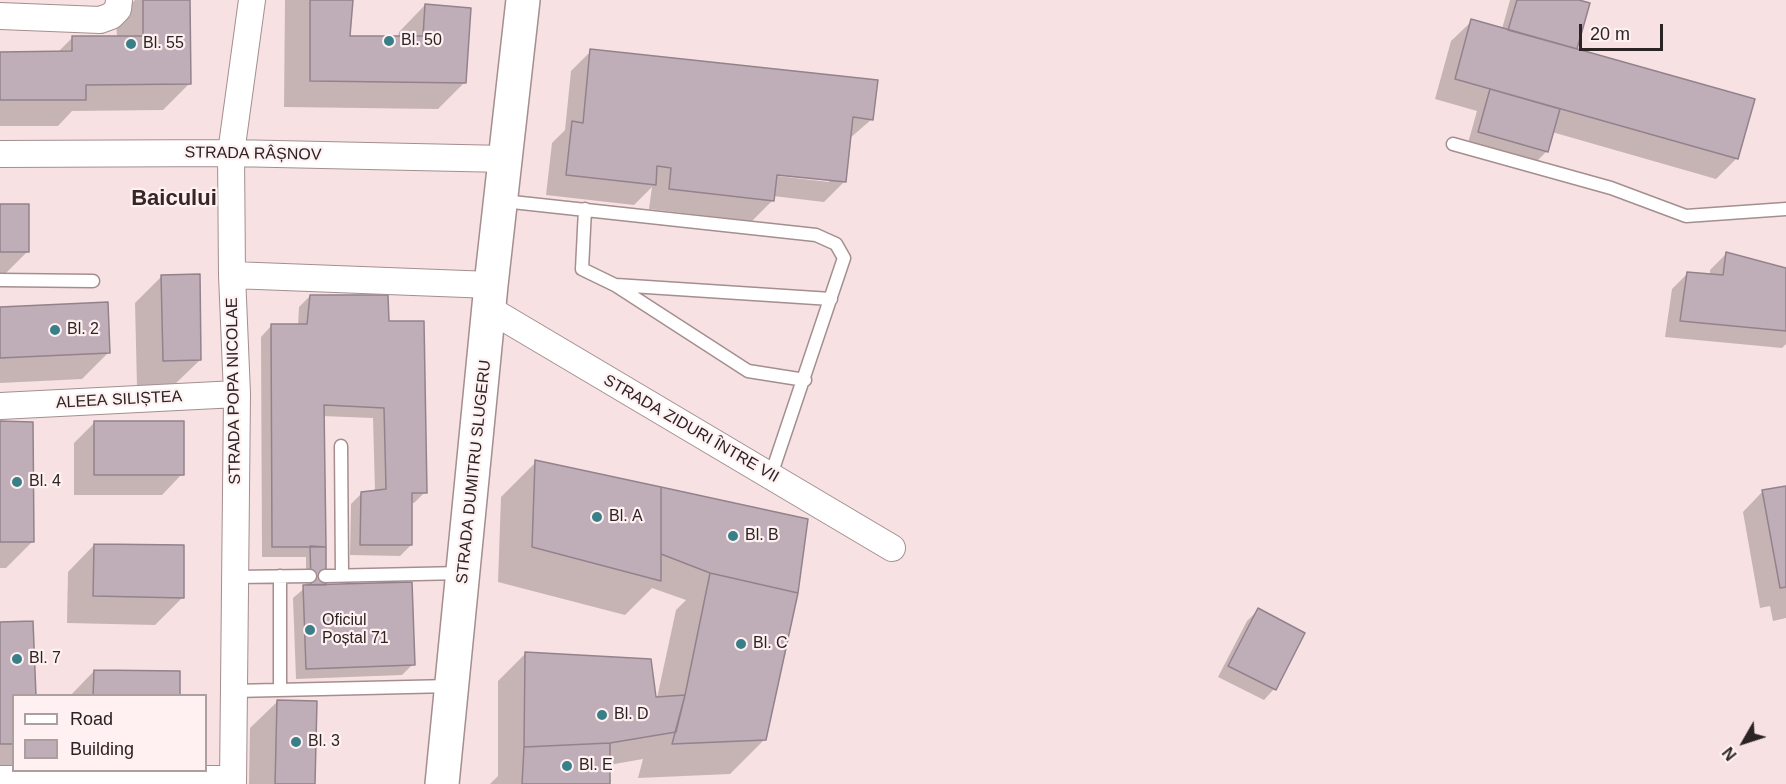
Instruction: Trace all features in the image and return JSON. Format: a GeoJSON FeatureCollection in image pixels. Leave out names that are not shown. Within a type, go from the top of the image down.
{"type":"FeatureCollection","features":[{"type":"Feature","properties":{"kind":"main road","name":"STRADA DUMITRU SLUGERU"},"geometry":{"type":"LineString","coordinates":[[442,784],[490,297],[523,0]]}},
{"type":"Feature","properties":{"kind":"street"},"geometry":{"type":"LineString","coordinates":[[0,16],[100,20],[111,16],[118,9],[119,0]]}},
{"type":"Feature","properties":{"kind":"street","name":"STRADA POPA NICOLAE"},"geometry":{"type":"LineString","coordinates":[[233,782],[237,394],[232,276],[231,153],[252,0]]}},
{"type":"Feature","properties":{"kind":"street","name":"STRADA RÂȘNOV"},"geometry":{"type":"LineString","coordinates":[[0,154],[231,153],[506,159]]}},
{"type":"Feature","properties":{"kind":"street"},"geometry":{"type":"LineString","coordinates":[[232,276],[490,297]]}},
{"type":"Feature","properties":{"kind":"street","name":"STRADA ZIDURI ÎNTRE VII"},"geometry":{"type":"LineString","coordinates":[[490,297],[771,475],[892,548]]}},
{"type":"Feature","properties":{"kind":"street","name":"ALEEA SILIȘTEA"},"geometry":{"type":"LineString","coordinates":[[0,406],[237,394]]}},
{"type":"Feature","properties":{"kind":"street"},"geometry":{"type":"LineString","coordinates":[[0,779],[233,782]]}},
{"type":"Feature","properties":{"kind":"lane"},"geometry":{"type":"LineString","coordinates":[[1453,144],[1611,188],[1686,216],[1786,209]]}},
{"type":"Feature","properties":{"kind":"lane"},"geometry":{"type":"LineString","coordinates":[[501,200],[816,235],[836,244],[844,258],[805,380],[771,475]]}},
{"type":"Feature","properties":{"kind":"lane"},"geometry":{"type":"LineString","coordinates":[[585,208],[582,269],[615,285],[748,371],[805,380]]}},
{"type":"Feature","properties":{"kind":"lane"},"geometry":{"type":"LineString","coordinates":[[0,280],[93,281]]}},
{"type":"Feature","properties":{"kind":"lane"},"geometry":{"type":"LineString","coordinates":[[615,285],[831,299]]}},
{"type":"Feature","properties":{"kind":"lane"},"geometry":{"type":"LineString","coordinates":[[341,446],[342,575]]}},
{"type":"Feature","properties":{"kind":"lane"},"geometry":{"type":"LineString","coordinates":[[326,576],[464,573]]}},
{"type":"Feature","properties":{"kind":"lane"},"geometry":{"type":"LineString","coordinates":[[280,576],[280,690]]}},
{"type":"Feature","properties":{"kind":"lane"},"geometry":{"type":"LineString","coordinates":[[235,577],[310,576]]}},
{"type":"Feature","properties":{"kind":"lane"},"geometry":{"type":"LineString","coordinates":[[234,691],[453,686]]}},
{"type":"Feature","properties":{"kind":"building","name":"Bl. 55"},"geometry":{"type":"Polygon","coordinates":[[[143,0],[190,0],[191,84],[86,85],[86,100],[0,100],[0,52],[72,51],[72,36],[143,36],[143,0]]]}},
{"type":"Feature","properties":{"kind":"building","name":"Bl. 50"},"geometry":{"type":"Polygon","coordinates":[[[310,0],[353,0],[350,36],[423,36],[425,4],[471,8],[466,83],[310,81],[310,0]]]}},
{"type":"Feature","properties":{"kind":"building"},"geometry":{"type":"Polygon","coordinates":[[[1517,0],[1579,0],[1590,3],[1577,49],[1508,30],[1517,0]]]}},
{"type":"Feature","properties":{"kind":"building"},"geometry":{"type":"Polygon","coordinates":[[[1471,19],[1755,99],[1738,159],[1455,79],[1471,19]]]}},
{"type":"Feature","properties":{"kind":"building"},"geometry":{"type":"Polygon","coordinates":[[[590,49],[878,80],[873,120],[853,117],[846,182],[777,175],[774,201],[669,189],[671,168],[657,166],[656,185],[566,175],[572,121],[583,123],[590,49]]]}},
{"type":"Feature","properties":{"kind":"building"},"geometry":{"type":"Polygon","coordinates":[[[1490,89],[1560,109],[1548,152],[1478,132],[1490,89]]]}},
{"type":"Feature","properties":{"kind":"building"},"geometry":{"type":"Polygon","coordinates":[[[0,204],[29,204],[29,252],[0,252],[0,204]]]}},
{"type":"Feature","properties":{"kind":"building"},"geometry":{"type":"Polygon","coordinates":[[[1726,252],[1786,268],[1786,331],[1680,321],[1687,272],[1723,275],[1726,252]]]}},
{"type":"Feature","properties":{"kind":"building"},"geometry":{"type":"Polygon","coordinates":[[[200,274],[201,360],[163,361],[161,275],[200,274]]]}},
{"type":"Feature","properties":{"kind":"building"},"geometry":{"type":"Polygon","coordinates":[[[310,295],[388,295],[389,321],[424,321],[427,493],[412,493],[412,545],[360,545],[361,492],[386,489],[384,408],[324,405],[326,547],[272,547],[271,324],[307,324],[310,295]]]}},
{"type":"Feature","properties":{"kind":"building","name":"Bl. 2"},"geometry":{"type":"Polygon","coordinates":[[[108,302],[110,353],[0,358],[0,307],[108,302]]]}},
{"type":"Feature","properties":{"kind":"building","name":"Bl. 4"},"geometry":{"type":"Polygon","coordinates":[[[0,421],[33,422],[34,542],[0,542],[0,421]]]}},
{"type":"Feature","properties":{"kind":"building"},"geometry":{"type":"Polygon","coordinates":[[[94,421],[184,421],[184,475],[94,475],[94,421]]]}},
{"type":"Feature","properties":{"kind":"building","name":"Bl. A"},"geometry":{"type":"Polygon","coordinates":[[[535,460],[661,487],[661,581],[532,547],[535,460]]]}},
{"type":"Feature","properties":{"kind":"building"},"geometry":{"type":"Polygon","coordinates":[[[1786,486],[1786,587],[1780,588],[1762,490],[1786,486]]]}},
{"type":"Feature","properties":{"kind":"building","name":"Bl. B"},"geometry":{"type":"Polygon","coordinates":[[[661,487],[808,519],[798,593],[710,573],[661,554],[661,487]]]}},
{"type":"Feature","properties":{"kind":"building"},"geometry":{"type":"Polygon","coordinates":[[[94,544],[184,545],[184,598],[93,596],[94,544]]]}},
{"type":"Feature","properties":{"kind":"building"},"geometry":{"type":"Polygon","coordinates":[[[310,546],[326,547],[326,585],[311,585],[310,546]]]}},
{"type":"Feature","properties":{"kind":"building","name":"Bl. C"},"geometry":{"type":"Polygon","coordinates":[[[710,573],[798,593],[766,740],[672,744],[685,695],[710,573]]]}},
{"type":"Feature","properties":{"kind":"building"},"geometry":{"type":"Polygon","coordinates":[[[412,582],[415,665],[306,669],[303,585],[412,582]]]}},
{"type":"Feature","properties":{"kind":"building"},"geometry":{"type":"Polygon","coordinates":[[[1258,608],[1305,633],[1276,690],[1228,666],[1258,608]]]}},
{"type":"Feature","properties":{"kind":"building","name":"Bl. 7"},"geometry":{"type":"Polygon","coordinates":[[[33,621],[36,694],[12,694],[12,744],[0,744],[0,622],[33,621]]]}},
{"type":"Feature","properties":{"kind":"building","name":"Bl. D"},"geometry":{"type":"Polygon","coordinates":[[[525,652],[651,659],[656,697],[685,695],[676,732],[610,743],[524,747],[525,652]]]}},
{"type":"Feature","properties":{"kind":"building"},"geometry":{"type":"Polygon","coordinates":[[[94,670],[180,671],[180,694],[93,694],[94,670]]]}},
{"type":"Feature","properties":{"kind":"building","name":"Bl. 3"},"geometry":{"type":"Polygon","coordinates":[[[277,700],[317,701],[315,784],[275,784],[277,700]]]}},
{"type":"Feature","properties":{"kind":"building","name":"Bl. E"},"geometry":{"type":"Polygon","coordinates":[[[610,743],[610,784],[522,784],[524,747],[610,743]]]}},
{"type":"Feature","properties":{"kind":"place","name":"Bl. 50"},"geometry":{"type":"Point","coordinates":[389,41]}},
{"type":"Feature","properties":{"kind":"place","name":"Bl. 55"},"geometry":{"type":"Point","coordinates":[131,44]}},
{"type":"Feature","properties":{"kind":"place","name":"Bl. 2"},"geometry":{"type":"Point","coordinates":[55,330]}},
{"type":"Feature","properties":{"kind":"place","name":"Bl. 4"},"geometry":{"type":"Point","coordinates":[17,482]}},
{"type":"Feature","properties":{"kind":"place","name":"Bl. A"},"geometry":{"type":"Point","coordinates":[597,517]}},
{"type":"Feature","properties":{"kind":"place","name":"Bl. B"},"geometry":{"type":"Point","coordinates":[733,536]}},
{"type":"Feature","properties":{"kind":"place","name":"Oficiul Poștal 71"},"geometry":{"type":"Point","coordinates":[310,630]}},
{"type":"Feature","properties":{"kind":"place","name":"Bl. C"},"geometry":{"type":"Point","coordinates":[741,644]}},
{"type":"Feature","properties":{"kind":"place","name":"Bl. 7"},"geometry":{"type":"Point","coordinates":[17,659]}},
{"type":"Feature","properties":{"kind":"place","name":"Bl. D"},"geometry":{"type":"Point","coordinates":[602,715]}},
{"type":"Feature","properties":{"kind":"place","name":"Bl. 3"},"geometry":{"type":"Point","coordinates":[296,742]}},
{"type":"Feature","properties":{"kind":"place","name":"Bl. E"},"geometry":{"type":"Point","coordinates":[567,766]}},
{"type":"Feature","properties":{"kind":"district","name":"Baicului"},"geometry":{"type":"Point","coordinates":[174,199]}}]}
